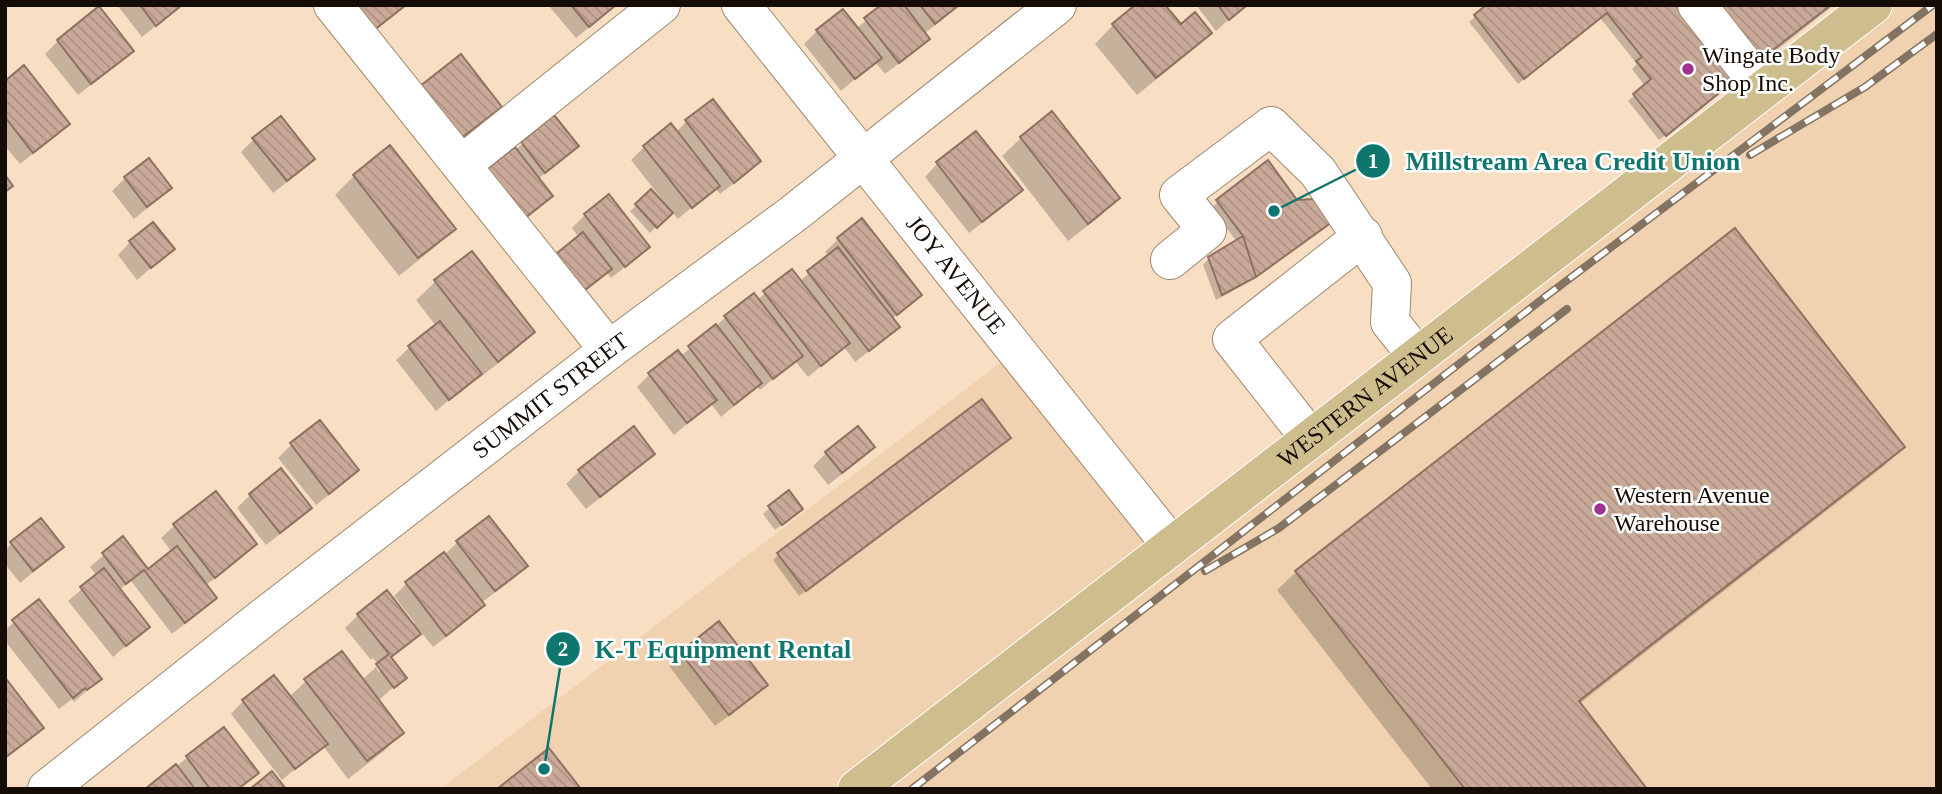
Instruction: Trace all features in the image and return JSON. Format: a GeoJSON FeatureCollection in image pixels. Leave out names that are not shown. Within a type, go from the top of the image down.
{"type":"FeatureCollection","features":[{"type":"Feature","properties":{"kind":"main road","name":"WESTERN AVENUE"},"geometry":{"type":"LineString","coordinates":[[857,789],[1873,5]]}},
{"type":"Feature","properties":{"kind":"street"},"geometry":{"type":"LineString","coordinates":[[333,5],[609,350]]}},
{"type":"Feature","properties":{"kind":"street"},"geometry":{"type":"LineString","coordinates":[[461,165],[661,5]]}},
{"type":"Feature","properties":{"kind":"street","name":"JOY AVENUE"},"geometry":{"type":"LineString","coordinates":[[741,5],[1171,545]]}},
{"type":"Feature","properties":{"kind":"street","name":"SUMMIT STREET"},"geometry":{"type":"LineString","coordinates":[[47,789],[609,350],[793,214],[1057,5]]}},
{"type":"Feature","properties":{"kind":"street"},"geometry":{"type":"LineString","coordinates":[[1697,5],[1763,89]]}},
{"type":"Feature","properties":{"kind":"street"},"geometry":{"type":"LineString","coordinates":[[1170,260],[1207,230],[1179,195],[1271,126],[1318,172],[1363,236],[1392,282],[1391,322],[1417,356]]}},
{"type":"Feature","properties":{"kind":"street"},"geometry":{"type":"LineString","coordinates":[[1310,438],[1232,339],[1363,236]]}},
{"type":"Feature","properties":{"kind":"shaded area"},"geometry":{"type":"Polygon","coordinates":[[[1873,5],[1937,5],[1937,789],[440,789],[1016,351],[1171,545],[1873,5]]]}},
{"type":"Feature","properties":{"kind":"building"},"geometry":{"type":"Polygon","coordinates":[[[140,5],[182,5],[156,26],[140,5]]]}},
{"type":"Feature","properties":{"kind":"building"},"geometry":{"type":"Polygon","coordinates":[[[347,5],[406,5],[369,34],[347,5]]]}},
{"type":"Feature","properties":{"kind":"building"},"geometry":{"type":"Polygon","coordinates":[[[571,5],[616,5],[589,27],[571,5]]]}},
{"type":"Feature","properties":{"kind":"building"},"geometry":{"type":"Polygon","coordinates":[[[881,5],[904,5],[930,39],[899,63],[864,18],[881,5]]]}},
{"type":"Feature","properties":{"kind":"building"},"geometry":{"type":"Polygon","coordinates":[[[920,5],[959,5],[935,24],[920,5]]]}},
{"type":"Feature","properties":{"kind":"building"},"geometry":{"type":"Polygon","coordinates":[[[1135,5],[1165,5],[1181,24],[1195,12],[1212,33],[1156,78],[1112,24],[1135,5]]]}},
{"type":"Feature","properties":{"kind":"building"},"geometry":{"type":"Polygon","coordinates":[[[1218,5],[1246,5],[1246,6],[1229,20],[1218,5]]]}},
{"type":"Feature","properties":{"kind":"building","name":"Wingate Body Shop Inc."},"geometry":{"type":"Polygon","coordinates":[[[1486,5],[1684,5],[1740,76],[1666,136],[1633,94],[1651,79],[1636,61],[1642,57],[1607,13],[1524,79],[1474,15],[1486,5]]]}},
{"type":"Feature","properties":{"kind":"building"},"geometry":{"type":"Polygon","coordinates":[[[1711,5],[1831,5],[1756,63],[1711,5]]]}},
{"type":"Feature","properties":{"kind":"building"},"geometry":{"type":"Polygon","coordinates":[[[99,6],[134,51],[91,84],[57,40],[99,6]]]}},
{"type":"Feature","properties":{"kind":"building"},"geometry":{"type":"Polygon","coordinates":[[[843,9],[882,58],[855,79],[816,30],[843,9]]]}},
{"type":"Feature","properties":{"kind":"building"},"geometry":{"type":"Polygon","coordinates":[[[461,54],[502,107],[460,139],[419,87],[461,54]]]}},
{"type":"Feature","properties":{"kind":"building"},"geometry":{"type":"Polygon","coordinates":[[[24,65],[70,124],[33,153],[5,117],[5,81],[24,65]]]}},
{"type":"Feature","properties":{"kind":"building"},"geometry":{"type":"Polygon","coordinates":[[[713,99],[761,161],[734,183],[685,120],[713,99]]]}},
{"type":"Feature","properties":{"kind":"building"},"geometry":{"type":"Polygon","coordinates":[[[1052,111],[1120,198],[1088,224],[1020,137],[1052,111]]]}},
{"type":"Feature","properties":{"kind":"building"},"geometry":{"type":"Polygon","coordinates":[[[554,115],[579,146],[545,173],[521,142],[554,115]]]}},
{"type":"Feature","properties":{"kind":"building"},"geometry":{"type":"Polygon","coordinates":[[[281,116],[315,159],[287,181],[252,138],[281,116]]]}},
{"type":"Feature","properties":{"kind":"building"},"geometry":{"type":"Polygon","coordinates":[[[671,123],[720,186],[692,208],[643,146],[671,123]]]}},
{"type":"Feature","properties":{"kind":"building"},"geometry":{"type":"Polygon","coordinates":[[[976,131],[1023,190],[982,222],[936,162],[976,131]]]}},
{"type":"Feature","properties":{"kind":"building"},"geometry":{"type":"Polygon","coordinates":[[[390,145],[456,229],[418,258],[353,175],[390,145]]]}},
{"type":"Feature","properties":{"kind":"building"},"geometry":{"type":"Polygon","coordinates":[[[515,147],[553,196],[525,218],[487,169],[515,147]]]}},
{"type":"Feature","properties":{"kind":"building"},"geometry":{"type":"Polygon","coordinates":[[[149,158],[172,188],[147,207],[124,177],[149,158]]]}},
{"type":"Feature","properties":{"kind":"building"},"geometry":{"type":"Polygon","coordinates":[[[1268,160],[1297,200],[1314,199],[1332,222],[1256,277],[1243,236],[1216,200],[1268,160]]]}},
{"type":"Feature","properties":{"kind":"building"},"geometry":{"type":"Polygon","coordinates":[[[5,175],[13,186],[5,192],[5,175]]]}},
{"type":"Feature","properties":{"kind":"building"},"geometry":{"type":"Polygon","coordinates":[[[651,189],[673,213],[657,228],[635,204],[651,189]]]}},
{"type":"Feature","properties":{"kind":"building"},"geometry":{"type":"Polygon","coordinates":[[[609,194],[650,247],[625,267],[584,214],[609,194]]]}},
{"type":"Feature","properties":{"kind":"building"},"geometry":{"type":"Polygon","coordinates":[[[862,218],[922,295],[897,315],[837,238],[862,218]]]}},
{"type":"Feature","properties":{"kind":"building"},"geometry":{"type":"Polygon","coordinates":[[[153,222],[175,249],[151,268],[129,241],[153,222]]]}},
{"type":"Feature","properties":{"kind":"building","name":"Western Avenue Warehouse"},"geometry":{"type":"Polygon","coordinates":[[[1735,228],[1905,447],[1579,701],[1647,789],[1465,789],[1295,571],[1735,228]]]}},
{"type":"Feature","properties":{"kind":"building"},"geometry":{"type":"Polygon","coordinates":[[[583,232],[612,269],[585,290],[556,254],[583,232]]]}},
{"type":"Feature","properties":{"kind":"building"},"geometry":{"type":"Polygon","coordinates":[[[1243,236],[1256,277],[1222,295],[1208,257],[1243,236]]]}},
{"type":"Feature","properties":{"kind":"building"},"geometry":{"type":"Polygon","coordinates":[[[838,247],[900,327],[869,351],[807,271],[838,247]]]}},
{"type":"Feature","properties":{"kind":"building"},"geometry":{"type":"Polygon","coordinates":[[[472,251],[535,332],[498,362],[434,280],[472,251]]]}},
{"type":"Feature","properties":{"kind":"building"},"geometry":{"type":"Polygon","coordinates":[[[792,269],[850,343],[821,366],[763,291],[792,269]]]}},
{"type":"Feature","properties":{"kind":"building"},"geometry":{"type":"Polygon","coordinates":[[[754,293],[803,356],[773,379],[724,316],[754,293]]]}},
{"type":"Feature","properties":{"kind":"building"},"geometry":{"type":"Polygon","coordinates":[[[440,321],[482,374],[449,400],[408,346],[440,321]]]}},
{"type":"Feature","properties":{"kind":"building"},"geometry":{"type":"Polygon","coordinates":[[[716,324],[762,383],[734,405],[688,346],[716,324]]]}},
{"type":"Feature","properties":{"kind":"building"},"geometry":{"type":"Polygon","coordinates":[[[678,350],[717,400],[687,423],[648,373],[678,350]]]}},
{"type":"Feature","properties":{"kind":"building"},"geometry":{"type":"Polygon","coordinates":[[[982,399],[1011,438],[806,591],[777,553],[982,399]]]}},
{"type":"Feature","properties":{"kind":"building"},"geometry":{"type":"Polygon","coordinates":[[[320,420],[359,470],[329,494],[290,443],[320,420]]]}},
{"type":"Feature","properties":{"kind":"building"},"geometry":{"type":"Polygon","coordinates":[[[634,426],[655,454],[600,497],[578,470],[634,426]]]}},
{"type":"Feature","properties":{"kind":"building"},"geometry":{"type":"Polygon","coordinates":[[[858,426],[875,447],[842,473],[825,452],[858,426]]]}},
{"type":"Feature","properties":{"kind":"building"},"geometry":{"type":"Polygon","coordinates":[[[281,468],[312,508],[280,533],[249,494],[281,468]]]}},
{"type":"Feature","properties":{"kind":"building"},"geometry":{"type":"Polygon","coordinates":[[[789,490],[803,509],[782,525],[768,506],[789,490]]]}},
{"type":"Feature","properties":{"kind":"building"},"geometry":{"type":"Polygon","coordinates":[[[216,491],[257,544],[215,578],[173,524],[216,491]]]}},
{"type":"Feature","properties":{"kind":"building"},"geometry":{"type":"Polygon","coordinates":[[[489,516],[528,566],[495,591],[456,541],[489,516]]]}},
{"type":"Feature","properties":{"kind":"building"},"geometry":{"type":"Polygon","coordinates":[[[41,518],[64,547],[33,571],[10,542],[41,518]]]}},
{"type":"Feature","properties":{"kind":"building"},"geometry":{"type":"Polygon","coordinates":[[[123,536],[148,569],[177,546],[217,598],[185,623],[144,570],[126,584],[102,553],[123,536]]]}},
{"type":"Feature","properties":{"kind":"building"},"geometry":{"type":"Polygon","coordinates":[[[444,552],[485,605],[446,636],[405,582],[444,552]]]}},
{"type":"Feature","properties":{"kind":"building"},"geometry":{"type":"Polygon","coordinates":[[[104,568],[150,627],[126,646],[80,587],[104,568]]]}},
{"type":"Feature","properties":{"kind":"building"},"geometry":{"type":"Polygon","coordinates":[[[387,590],[421,634],[391,657],[407,678],[394,688],[376,664],[389,654],[357,614],[387,590]]]}},
{"type":"Feature","properties":{"kind":"building"},"geometry":{"type":"Polygon","coordinates":[[[39,599],[102,679],[73,698],[12,620],[39,599]]]}},
{"type":"Feature","properties":{"kind":"building"},"geometry":{"type":"Polygon","coordinates":[[[719,621],[768,685],[729,715],[680,652],[719,621]]]}},
{"type":"Feature","properties":{"kind":"building"},"geometry":{"type":"Polygon","coordinates":[[[342,651],[404,733],[367,761],[304,679],[342,651]]]}},
{"type":"Feature","properties":{"kind":"building"},"geometry":{"type":"Polygon","coordinates":[[[274,675],[328,744],[295,769],[242,700],[274,675]]]}},
{"type":"Feature","properties":{"kind":"building"},"geometry":{"type":"Polygon","coordinates":[[[7,680],[44,728],[6,757],[5,682],[7,680]]]}},
{"type":"Feature","properties":{"kind":"building"},"geometry":{"type":"Polygon","coordinates":[[[224,727],[259,773],[238,789],[210,789],[186,756],[224,727]]]}},
{"type":"Feature","properties":{"kind":"building"},"geometry":{"type":"Polygon","coordinates":[[[549,748],[581,789],[497,789],[549,748]]]}},
{"type":"Feature","properties":{"kind":"building"},"geometry":{"type":"Polygon","coordinates":[[[176,764],[195,789],[145,789],[176,764]]]}},
{"type":"Feature","properties":{"kind":"building"},"geometry":{"type":"Polygon","coordinates":[[[272,771],[286,789],[250,789],[272,771]]]}},
{"type":"Feature","properties":{"kind":"railway"},"geometry":{"type":"LineString","coordinates":[[912,789],[1545,297],[1933,5]]}},
{"type":"Feature","properties":{"kind":"railway"},"geometry":{"type":"LineString","coordinates":[[1750,155],[1865,87],[1937,34]]}},
{"type":"Feature","properties":{"kind":"railway"},"geometry":{"type":"LineString","coordinates":[[1205,571],[1279,528],[1567,309]]}},
{"type":"Feature","properties":{"kind":"place","name":"Wingate Body Shop Inc."},"geometry":{"type":"Point","coordinates":[1688,69]}},
{"type":"Feature","properties":{"kind":"place","name":"Millstream Area Credit Union"},"geometry":{"type":"Point","coordinates":[1274,211]}},
{"type":"Feature","properties":{"kind":"place","name":"Western Avenue Warehouse"},"geometry":{"type":"Point","coordinates":[1600,509]}},
{"type":"Feature","properties":{"kind":"place","name":"K-T Equipment Rental"},"geometry":{"type":"Point","coordinates":[544,769]}}]}
